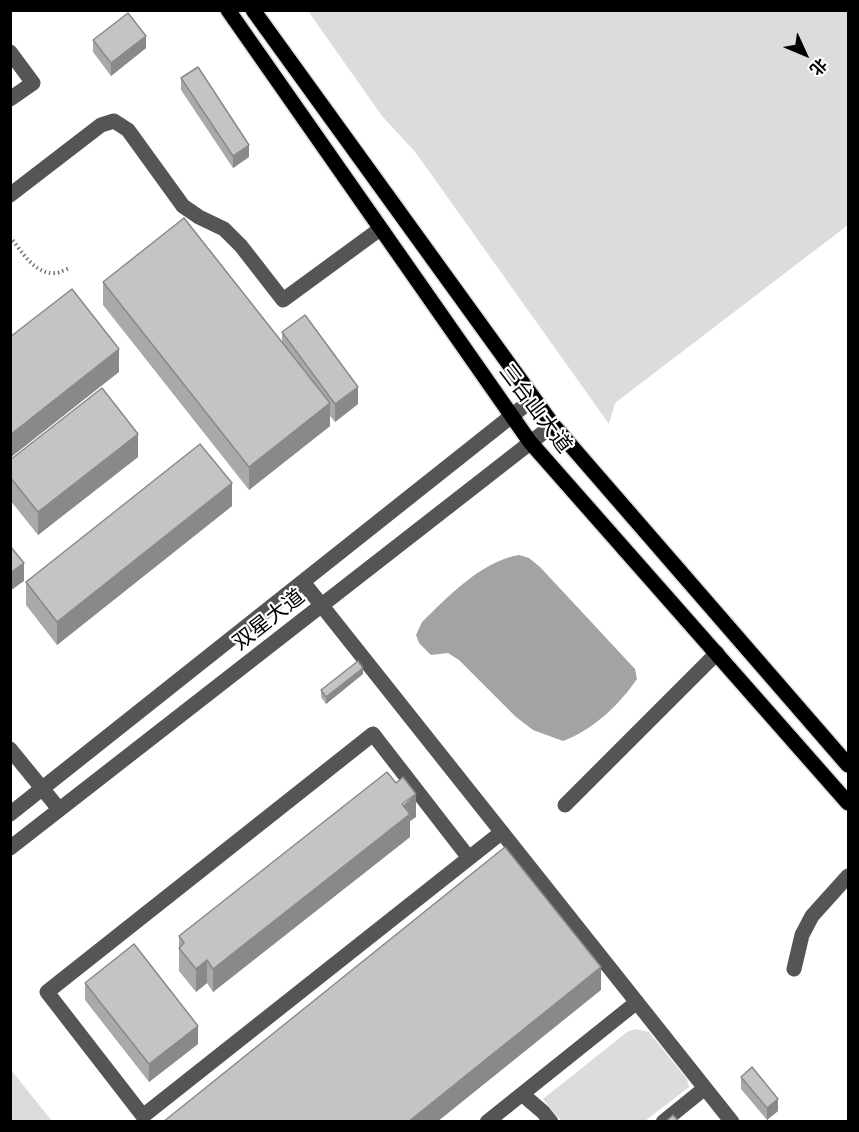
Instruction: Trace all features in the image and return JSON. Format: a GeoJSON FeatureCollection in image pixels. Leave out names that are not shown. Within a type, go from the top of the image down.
{"type":"FeatureCollection","features":[{"type":"Feature","properties":{"kind":"main road","name":"三台山大道"},"geometry":{"type":"LineString","coordinates":[[228,10],[530,442],[849,803]]}},
{"type":"Feature","properties":{"kind":"main road","name":"三台山大道"},"geometry":{"type":"LineString","coordinates":[[253,10],[532,399],[849,765]]}},
{"type":"Feature","properties":{"kind":"street"},"geometry":{"type":"LineString","coordinates":[[10,52],[33,82],[10,99]]}},
{"type":"Feature","properties":{"kind":"street"},"geometry":{"type":"LineString","coordinates":[[10,195],[101,125],[114,121],[128,130],[183,206],[224,229],[241,246],[283,300],[380,229]]}},
{"type":"Feature","properties":{"kind":"street","name":"双星大道"},"geometry":{"type":"LineString","coordinates":[[10,814],[532,399]]}},
{"type":"Feature","properties":{"kind":"street","name":"双星大道"},"geometry":{"type":"LineString","coordinates":[[10,848],[553,425]]}},
{"type":"Feature","properties":{"kind":"street"},"geometry":{"type":"LineString","coordinates":[[303,582],[732,1122]]}},
{"type":"Feature","properties":{"kind":"street"},"geometry":{"type":"LineString","coordinates":[[565,805],[717,653]]}},
{"type":"Feature","properties":{"kind":"street"},"geometry":{"type":"LineString","coordinates":[[469,858],[373,734],[47,992],[140,1119],[502,832]]}},
{"type":"Feature","properties":{"kind":"street"},"geometry":{"type":"LineString","coordinates":[[10,749],[59,809]]}},
{"type":"Feature","properties":{"kind":"street"},"geometry":{"type":"LineString","coordinates":[[794,969],[802,935],[812,916],[849,876]]}},
{"type":"Feature","properties":{"kind":"street"},"geometry":{"type":"LineString","coordinates":[[487,1122],[637,1002]]}},
{"type":"Feature","properties":{"kind":"street"},"geometry":{"type":"LineString","coordinates":[[663,1122],[705,1088]]}},
{"type":"Feature","properties":{"kind":"street"},"geometry":{"type":"LineString","coordinates":[[522,1094],[551,1122]]}},
{"type":"Feature","properties":{"kind":"path"},"geometry":{"type":"LineString","coordinates":[[10,237],[31,264],[43,271],[56,273],[70,268]]}},
{"type":"Feature","properties":{"kind":"shaded area"},"geometry":{"type":"Polygon","coordinates":[[[308,11],[848,11],[848,225],[615,403],[609,424],[416,153],[382,116],[308,11]]]}},
{"type":"Feature","properties":{"kind":"shaded area"},"geometry":{"type":"Polygon","coordinates":[[[519,555],[529,558],[540,567],[635,669],[637,679],[614,707],[585,730],[563,741],[533,730],[516,717],[459,660],[448,653],[431,655],[419,643],[416,635],[422,622],[466,581],[491,565],[519,555]]]}},
{"type":"Feature","properties":{"kind":"shaded area"},"geometry":{"type":"Polygon","coordinates":[[[635,1029],[649,1032],[687,1079],[689,1087],[645,1121],[561,1121],[543,1099],[627,1032],[635,1029]]]}},
{"type":"Feature","properties":{"kind":"shaded area"},"geometry":{"type":"Polygon","coordinates":[[[11,1070],[52,1121],[11,1121],[11,1070]]]}},
{"type":"Feature","properties":{"kind":"building"},"geometry":{"type":"Polygon","coordinates":[[[128,13],[146,36],[111,63],[93,40],[128,13]]]}},
{"type":"Feature","properties":{"kind":"building"},"geometry":{"type":"Polygon","coordinates":[[[198,67],[249,145],[233,156],[181,78],[198,67]]]}},
{"type":"Feature","properties":{"kind":"building"},"geometry":{"type":"Polygon","coordinates":[[[184,218],[330,403],[249,467],[103,282],[184,218]]]}},
{"type":"Feature","properties":{"kind":"building"},"geometry":{"type":"Polygon","coordinates":[[[72,289],[119,349],[10,435],[10,337],[72,289]]]}},
{"type":"Feature","properties":{"kind":"building"},"geometry":{"type":"Polygon","coordinates":[[[305,315],[358,387],[335,404],[282,332],[305,315]]]}},
{"type":"Feature","properties":{"kind":"building"},"geometry":{"type":"Polygon","coordinates":[[[102,388],[138,434],[38,512],[10,477],[10,460],[102,388]]]}},
{"type":"Feature","properties":{"kind":"building"},"geometry":{"type":"Polygon","coordinates":[[[200,444],[232,483],[57,622],[26,582],[200,444]]]}},
{"type":"Feature","properties":{"kind":"building"},"geometry":{"type":"Polygon","coordinates":[[[10,546],[24,563],[10,573],[10,546]]]}},
{"type":"Feature","properties":{"kind":"building"},"geometry":{"type":"Polygon","coordinates":[[[358,661],[363,668],[326,697],[321,690],[358,661]]]}},
{"type":"Feature","properties":{"kind":"building"},"geometry":{"type":"Polygon","coordinates":[[[387,772],[396,783],[403,777],[416,794],[402,804],[410,814],[213,969],[207,960],[196,969],[179,948],[184,943],[179,936],[387,772]]]}},
{"type":"Feature","properties":{"kind":"building"},"geometry":{"type":"Polygon","coordinates":[[[505,847],[601,967],[408,1122],[163,1122],[505,847]]]}},
{"type":"Feature","properties":{"kind":"building"},"geometry":{"type":"Polygon","coordinates":[[[134,944],[198,1026],[149,1064],[85,983],[134,944]]]}},
{"type":"Feature","properties":{"kind":"building"},"geometry":{"type":"Polygon","coordinates":[[[752,1067],[778,1099],[767,1108],[741,1077],[752,1067]]]}},
{"type":"Feature","properties":{"kind":"building"},"geometry":{"type":"Polygon","coordinates":[[[673,1115],[679,1122],[665,1122],[673,1115]]]}}]}
